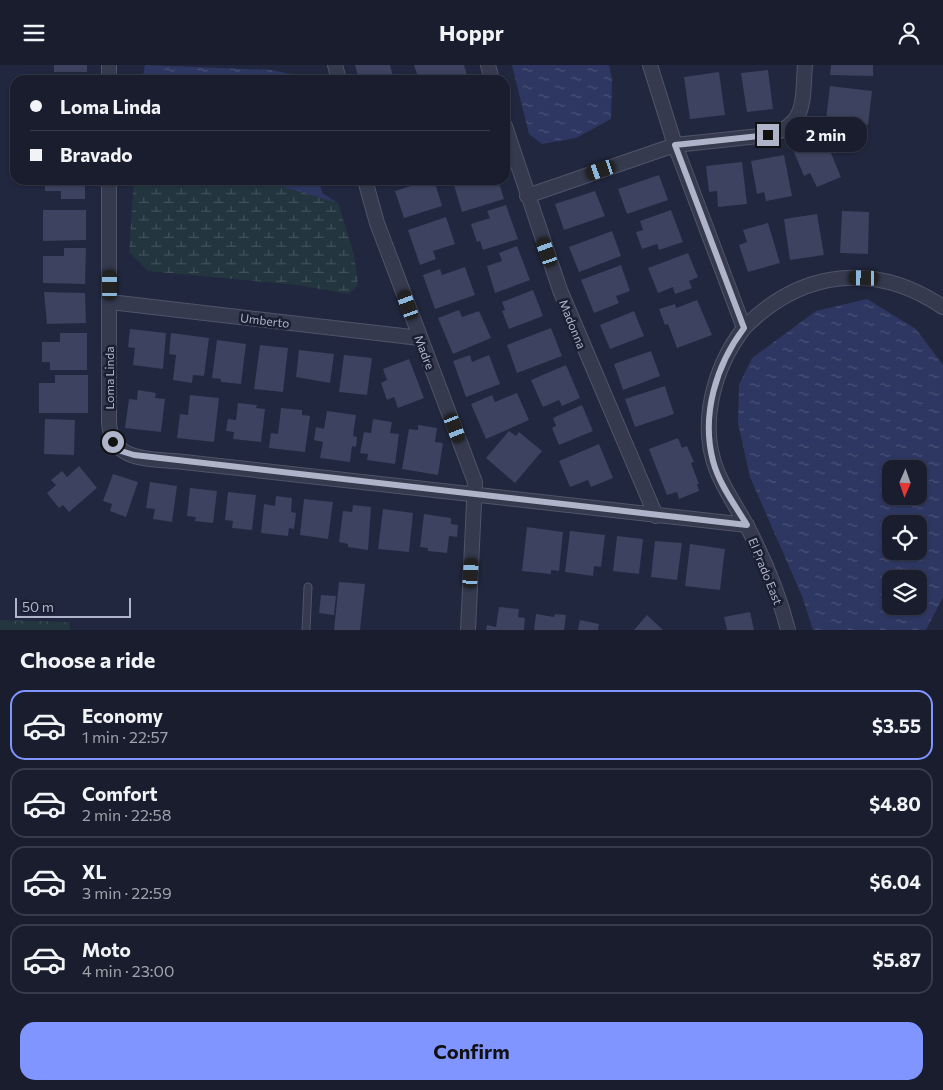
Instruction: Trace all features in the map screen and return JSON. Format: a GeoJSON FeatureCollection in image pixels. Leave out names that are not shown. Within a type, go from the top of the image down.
{"type":"FeatureCollection","features":[{"type":"Feature","properties":{"kind":"street"},"geometry":{"type":"LineString","coordinates":[[650,65],[675,145],[744,328]]}},
{"type":"Feature","properties":{"kind":"street"},"geometry":{"type":"LineString","coordinates":[[527,196],[675,145],[768,135],[788,127],[794,123],[801,110],[805,65]]}},
{"type":"Feature","properties":{"kind":"street","name":"Madonna"},"geometry":{"type":"LineString","coordinates":[[510,142],[560,290],[656,515]]}},
{"type":"Feature","properties":{"kind":"street","name":"Loma Linda"},"geometry":{"type":"LineString","coordinates":[[110,185],[110,427],[113,442],[125,453],[747,525]]}},
{"type":"Feature","properties":{"kind":"street","name":"Madre"},"geometry":{"type":"LineString","coordinates":[[367,185],[378,223],[420,338],[475,482],[476,495],[468,630]]}},
{"type":"Feature","properties":{"kind":"street","name":"El Prado East"},"geometry":{"type":"LineString","coordinates":[[788,630],[771,578],[747,525],[717,472],[713,461],[709,428],[712,396],[727,354],[744,328],[763,310],[804,286],[827,279],[846,277],[882,280],[906,287],[943,307]]}},
{"type":"Feature","properties":{"kind":"street","name":"Umberto"},"geometry":{"type":"LineString","coordinates":[[110,302],[420,338]]}},
{"type":"Feature","properties":{"kind":"lane"},"geometry":{"type":"LineString","coordinates":[[306,630],[308,587]]}},
{"type":"Feature","properties":{"kind":"green space"},"geometry":{"type":"Polygon","coordinates":[[[134,185],[277,185],[338,203],[354,255],[358,285],[349,294],[298,285],[148,271],[129,252],[134,185]]]}},
{"type":"Feature","properties":{"kind":"green space"},"geometry":{"type":"Polygon","coordinates":[[[0,620],[70,622],[70,630],[0,630],[0,620]]]}},
{"type":"Feature","properties":{"kind":"water"},"geometry":{"type":"Polygon","coordinates":[[[145,65],[271,70],[292,75],[143,75],[145,65]]]}},
{"type":"Feature","properties":{"kind":"water"},"geometry":{"type":"Polygon","coordinates":[[[512,65],[609,65],[612,79],[611,119],[576,138],[542,144],[529,134],[512,65]]]}},
{"type":"Feature","properties":{"kind":"water"},"geometry":{"type":"Polygon","coordinates":[[[277,185],[320,185],[322,193],[338,203],[277,185]]]}},
{"type":"Feature","properties":{"kind":"water"},"geometry":{"type":"Polygon","coordinates":[[[867,299],[916,329],[943,365],[943,597],[926,630],[813,630],[802,596],[750,477],[738,423],[739,385],[752,358],[816,311],[867,299]]]}},
{"type":"Feature","properties":{"kind":"building"},"geometry":{"type":"Polygon","coordinates":[[[54,65],[87,65],[87,72],[54,72],[54,65]]]}},
{"type":"Feature","properties":{"kind":"building"},"geometry":{"type":"Polygon","coordinates":[[[355,65],[390,65],[393,75],[358,75],[355,65]]]}},
{"type":"Feature","properties":{"kind":"building"},"geometry":{"type":"Polygon","coordinates":[[[414,65],[464,65],[467,75],[417,75],[414,65]]]}},
{"type":"Feature","properties":{"kind":"building"},"geometry":{"type":"Polygon","coordinates":[[[831,65],[873,65],[873,76],[830,75],[831,65]]]}},
{"type":"Feature","properties":{"kind":"building"},"geometry":{"type":"Polygon","coordinates":[[[768,70],[773,109],[747,112],[741,73],[768,70]]]}},
{"type":"Feature","properties":{"kind":"building"},"geometry":{"type":"Polygon","coordinates":[[[719,72],[725,115],[690,119],[684,77],[719,72]]]}},
{"type":"Feature","properties":{"kind":"building"},"geometry":{"type":"Polygon","coordinates":[[[830,86],[872,91],[868,125],[826,120],[830,86]]]}},
{"type":"Feature","properties":{"kind":"building"},"geometry":{"type":"Polygon","coordinates":[[[825,139],[841,177],[817,187],[810,173],[804,176],[794,152],[825,139]]]}},
{"type":"Feature","properties":{"kind":"building"},"geometry":{"type":"Polygon","coordinates":[[[784,155],[792,196],[766,201],[764,192],[757,194],[751,161],[784,155]]]}},
{"type":"Feature","properties":{"kind":"building"},"geometry":{"type":"Polygon","coordinates":[[[742,162],[747,204],[718,207],[717,191],[709,192],[706,166],[742,162]]]}},
{"type":"Feature","properties":{"kind":"building"},"geometry":{"type":"Polygon","coordinates":[[[659,175],[668,200],[627,214],[618,189],[659,175]]]}},
{"type":"Feature","properties":{"kind":"building"},"geometry":{"type":"Polygon","coordinates":[[[45,185],[85,185],[85,199],[61,199],[61,191],[45,191],[45,185]]]}},
{"type":"Feature","properties":{"kind":"building"},"geometry":{"type":"Polygon","coordinates":[[[414,185],[436,185],[442,206],[404,218],[395,191],[414,185]]]}},
{"type":"Feature","properties":{"kind":"building"},"geometry":{"type":"Polygon","coordinates":[[[454,185],[500,185],[504,199],[462,212],[454,185]]]}},
{"type":"Feature","properties":{"kind":"building"},"geometry":{"type":"Polygon","coordinates":[[[595,191],[605,216],[564,230],[555,204],[595,191]]]}},
{"type":"Feature","properties":{"kind":"building"},"geometry":{"type":"Polygon","coordinates":[[[506,205],[518,239],[483,250],[480,241],[477,242],[471,224],[490,218],[487,211],[506,205]]]}},
{"type":"Feature","properties":{"kind":"building"},"geometry":{"type":"Polygon","coordinates":[[[43,210],[86,210],[86,240],[43,241],[43,210]]]}},
{"type":"Feature","properties":{"kind":"building"},"geometry":{"type":"Polygon","coordinates":[[[671,210],[683,242],[659,250],[657,244],[642,249],[636,232],[643,230],[640,221],[671,210]]]}},
{"type":"Feature","properties":{"kind":"building"},"geometry":{"type":"Polygon","coordinates":[[[842,211],[869,212],[868,254],[840,253],[842,211]]]}},
{"type":"Feature","properties":{"kind":"building"},"geometry":{"type":"Polygon","coordinates":[[[817,214],[824,255],[790,260],[784,219],[817,214]]]}},
{"type":"Feature","properties":{"kind":"building"},"geometry":{"type":"Polygon","coordinates":[[[446,217],[455,244],[433,251],[436,259],[420,265],[408,230],[446,217]]]}},
{"type":"Feature","properties":{"kind":"building"},"geometry":{"type":"Polygon","coordinates":[[[768,223],[780,263],[748,272],[739,245],[747,242],[743,230],[768,223]]]}},
{"type":"Feature","properties":{"kind":"building"},"geometry":{"type":"Polygon","coordinates":[[[612,231],[621,256],[579,272],[569,247],[612,231]]]}},
{"type":"Feature","properties":{"kind":"building"},"geometry":{"type":"Polygon","coordinates":[[[517,246],[530,280],[495,293],[487,266],[502,261],[499,253],[517,246]]]}},
{"type":"Feature","properties":{"kind":"building"},"geometry":{"type":"Polygon","coordinates":[[[64,248],[86,248],[85,284],[43,283],[43,256],[64,256],[64,248]]]}},
{"type":"Feature","properties":{"kind":"building"},"geometry":{"type":"Polygon","coordinates":[[[688,253],[698,277],[689,281],[692,288],[675,294],[673,287],[658,293],[648,268],[688,253]]]}},
{"type":"Feature","properties":{"kind":"building"},"geometry":{"type":"Polygon","coordinates":[[[621,265],[630,291],[616,296],[619,303],[594,313],[581,280],[621,265]]]}},
{"type":"Feature","properties":{"kind":"building"},"geometry":{"type":"Polygon","coordinates":[[[465,267],[475,295],[435,309],[423,275],[440,269],[442,275],[465,267]]]}},
{"type":"Feature","properties":{"kind":"building"},"geometry":{"type":"Polygon","coordinates":[[[533,290],[543,316],[509,329],[502,311],[505,310],[502,302],[533,290]]]}},
{"type":"Feature","properties":{"kind":"building"},"geometry":{"type":"Polygon","coordinates":[[[44,292],[85,293],[86,323],[47,324],[44,292]]]}},
{"type":"Feature","properties":{"kind":"building"},"geometry":{"type":"Polygon","coordinates":[[[697,300],[712,335],[677,348],[668,324],[665,325],[659,309],[675,304],[676,308],[697,300]]]}},
{"type":"Feature","properties":{"kind":"building"},"geometry":{"type":"Polygon","coordinates":[[[459,310],[462,317],[479,311],[491,338],[453,354],[438,318],[459,310]]]}},
{"type":"Feature","properties":{"kind":"building"},"geometry":{"type":"Polygon","coordinates":[[[634,311],[644,336],[610,349],[600,325],[634,311]]]}},
{"type":"Feature","properties":{"kind":"building"},"geometry":{"type":"Polygon","coordinates":[[[551,328],[562,356],[517,373],[507,345],[551,328]]]}},
{"type":"Feature","properties":{"kind":"building"},"geometry":{"type":"Polygon","coordinates":[[[130,329],[166,333],[163,369],[133,365],[135,348],[128,347],[130,329]]]}},
{"type":"Feature","properties":{"kind":"building"},"geometry":{"type":"Polygon","coordinates":[[[60,333],[87,333],[87,370],[50,370],[50,362],[42,362],[42,342],[60,342],[60,333]]]}},
{"type":"Feature","properties":{"kind":"building"},"geometry":{"type":"Polygon","coordinates":[[[171,333],[209,338],[204,376],[193,375],[192,383],[173,380],[176,355],[169,354],[171,333]]]}},
{"type":"Feature","properties":{"kind":"building"},"geometry":{"type":"Polygon","coordinates":[[[217,340],[246,344],[241,384],[221,382],[221,379],[212,378],[217,340]]]}},
{"type":"Feature","properties":{"kind":"building"},"geometry":{"type":"Polygon","coordinates":[[[260,345],[288,348],[283,392],[254,389],[260,345]]]}},
{"type":"Feature","properties":{"kind":"building"},"geometry":{"type":"Polygon","coordinates":[[[299,350],[334,354],[330,383],[296,377],[299,350]]]}},
{"type":"Feature","properties":{"kind":"building"},"geometry":{"type":"Polygon","coordinates":[[[651,351],[660,376],[623,390],[614,364],[651,351]]]}},
{"type":"Feature","properties":{"kind":"building"},"geometry":{"type":"Polygon","coordinates":[[[344,355],[372,358],[367,395],[339,392],[344,355]]]}},
{"type":"Feature","properties":{"kind":"building"},"geometry":{"type":"Polygon","coordinates":[[[470,355],[472,362],[489,355],[500,384],[466,397],[453,361],[470,355]]]}},
{"type":"Feature","properties":{"kind":"building"},"geometry":{"type":"Polygon","coordinates":[[[409,359],[424,398],[398,408],[394,397],[387,400],[381,383],[387,380],[383,369],[409,359]]]}},
{"type":"Feature","properties":{"kind":"building"},"geometry":{"type":"Polygon","coordinates":[[[566,365],[580,398],[562,406],[559,400],[543,407],[531,380],[566,365]]]}},
{"type":"Feature","properties":{"kind":"building"},"geometry":{"type":"Polygon","coordinates":[[[55,375],[88,375],[88,413],[39,413],[39,383],[55,383],[55,375]]]}},
{"type":"Feature","properties":{"kind":"building"},"geometry":{"type":"Polygon","coordinates":[[[665,386],[674,414],[635,427],[625,399],[665,386]]]}},
{"type":"Feature","properties":{"kind":"building"},"geometry":{"type":"Polygon","coordinates":[[[138,390],[156,393],[155,398],[165,399],[161,432],[125,428],[129,399],[137,400],[138,390]]]}},
{"type":"Feature","properties":{"kind":"building"},"geometry":{"type":"Polygon","coordinates":[[[517,393],[529,420],[486,439],[471,404],[492,395],[495,402],[517,393]]]}},
{"type":"Feature","properties":{"kind":"building"},"geometry":{"type":"Polygon","coordinates":[[[190,395],[219,398],[214,442],[177,438],[180,414],[188,415],[190,395]]]}},
{"type":"Feature","properties":{"kind":"building"},"geometry":{"type":"Polygon","coordinates":[[[238,403],[257,405],[256,408],[265,409],[261,442],[233,439],[234,432],[226,431],[228,419],[236,420],[238,403]]]}},
{"type":"Feature","properties":{"kind":"building"},"geometry":{"type":"Polygon","coordinates":[[[582,405],[593,431],[559,445],[552,428],[556,426],[553,418],[582,405]]]}},
{"type":"Feature","properties":{"kind":"building"},"geometry":{"type":"Polygon","coordinates":[[[281,408],[302,410],[302,415],[310,416],[305,452],[269,448],[271,433],[278,434],[281,408]]]}},
{"type":"Feature","properties":{"kind":"building"},"geometry":{"type":"Polygon","coordinates":[[[327,411],[356,415],[353,436],[357,437],[356,447],[352,446],[350,462],[320,458],[323,442],[314,440],[316,427],[324,429],[327,411]]]}},
{"type":"Feature","properties":{"kind":"building"},"geometry":{"type":"Polygon","coordinates":[[[45,419],[75,420],[74,455],[44,454],[45,419]]]}},
{"type":"Feature","properties":{"kind":"building"},"geometry":{"type":"Polygon","coordinates":[[[373,419],[392,422],[390,433],[399,434],[395,464],[367,460],[368,454],[360,453],[364,432],[371,433],[373,419]]]}},
{"type":"Feature","properties":{"kind":"building"},"geometry":{"type":"Polygon","coordinates":[[[418,425],[437,428],[435,442],[443,443],[438,475],[402,469],[409,429],[418,430],[418,425]]]}},
{"type":"Feature","properties":{"kind":"building"},"geometry":{"type":"Polygon","coordinates":[[[509,431],[516,436],[519,432],[542,451],[515,483],[486,458],[509,431]]]}},
{"type":"Feature","properties":{"kind":"building"},"geometry":{"type":"Polygon","coordinates":[[[678,438],[682,448],[687,446],[694,462],[691,463],[699,484],[697,484],[699,491],[679,499],[677,492],[667,495],[649,449],[678,438]]]}},
{"type":"Feature","properties":{"kind":"building"},"geometry":{"type":"Polygon","coordinates":[[[599,444],[613,478],[591,487],[588,480],[570,487],[559,461],[599,444]]]}},
{"type":"Feature","properties":{"kind":"building"},"geometry":{"type":"Polygon","coordinates":[[[79,466],[97,488],[69,512],[63,505],[59,508],[47,493],[56,485],[51,480],[62,471],[67,477],[79,466]]]}},
{"type":"Feature","properties":{"kind":"building"},"geometry":{"type":"Polygon","coordinates":[[[113,474],[138,482],[126,517],[110,511],[112,504],[103,501],[113,474]]]}},
{"type":"Feature","properties":{"kind":"building"},"geometry":{"type":"Polygon","coordinates":[[[150,482],[177,486],[172,522],[153,519],[155,509],[146,508],[150,482]]]}},
{"type":"Feature","properties":{"kind":"building"},"geometry":{"type":"Polygon","coordinates":[[[190,488],[217,491],[213,523],[195,521],[196,517],[187,516],[190,488]]]}},
{"type":"Feature","properties":{"kind":"building"},"geometry":{"type":"Polygon","coordinates":[[[228,492],[256,495],[252,530],[232,528],[233,521],[225,520],[228,492]]]}},
{"type":"Feature","properties":{"kind":"building"},"geometry":{"type":"Polygon","coordinates":[[[276,496],[292,498],[291,512],[296,513],[294,529],[289,528],[288,536],[261,533],[264,504],[275,506],[276,496]]]}},
{"type":"Feature","properties":{"kind":"building"},"geometry":{"type":"Polygon","coordinates":[[[304,499],[333,502],[328,539],[300,535],[304,499]]]}},
{"type":"Feature","properties":{"kind":"building"},"geometry":{"type":"Polygon","coordinates":[[[353,505],[371,507],[368,550],[348,547],[348,544],[339,542],[343,511],[352,512],[353,505]]]}},
{"type":"Feature","properties":{"kind":"building"},"geometry":{"type":"Polygon","coordinates":[[[383,509],[413,513],[409,552],[378,549],[383,509]]]}},
{"type":"Feature","properties":{"kind":"building"},"geometry":{"type":"Polygon","coordinates":[[[424,514],[451,518],[451,524],[458,525],[457,537],[449,536],[447,553],[428,551],[428,548],[420,547],[424,514]]]}},
{"type":"Feature","properties":{"kind":"building"},"geometry":{"type":"Polygon","coordinates":[[[527,527],[563,532],[559,571],[551,570],[551,574],[522,571],[527,527]]]}},
{"type":"Feature","properties":{"kind":"building"},"geometry":{"type":"Polygon","coordinates":[[[570,531],[605,535],[601,567],[594,566],[593,576],[565,572],[570,531]]]}},
{"type":"Feature","properties":{"kind":"building"},"geometry":{"type":"Polygon","coordinates":[[[617,536],[643,539],[639,574],[613,571],[617,536]]]}},
{"type":"Feature","properties":{"kind":"building"},"geometry":{"type":"Polygon","coordinates":[[[655,541],[682,543],[677,580],[651,577],[655,541]]]}},
{"type":"Feature","properties":{"kind":"building"},"geometry":{"type":"Polygon","coordinates":[[[690,544],[725,549],[720,590],[685,586],[690,544]]]}},
{"type":"Feature","properties":{"kind":"building"},"geometry":{"type":"Polygon","coordinates":[[[339,582],[365,584],[360,630],[334,630],[339,582]]]}},
{"type":"Feature","properties":{"kind":"building"},"geometry":{"type":"Polygon","coordinates":[[[321,595],[336,596],[334,615],[319,613],[321,595]]]}},
{"type":"Feature","properties":{"kind":"building"},"geometry":{"type":"Polygon","coordinates":[[[499,607],[519,609],[518,617],[525,618],[524,630],[486,630],[487,625],[496,627],[499,607]]]}},
{"type":"Feature","properties":{"kind":"building"},"geometry":{"type":"Polygon","coordinates":[[[750,612],[754,630],[727,630],[724,617],[750,612]]]}},
{"type":"Feature","properties":{"kind":"building"},"geometry":{"type":"Polygon","coordinates":[[[536,614],[554,617],[555,614],[566,615],[564,630],[534,630],[536,614]]]}},
{"type":"Feature","properties":{"kind":"building"},"geometry":{"type":"Polygon","coordinates":[[[647,615],[663,630],[634,630],[647,615]]]}},
{"type":"Feature","properties":{"kind":"building"},"geometry":{"type":"Polygon","coordinates":[[[580,620],[599,624],[598,630],[578,630],[580,620]]]}},
{"type":"Feature","properties":{"kind":"route"},"geometry":{"type":"LineString","coordinates":[[113,442],[121,451],[129,455],[747,525],[717,472],[710,446],[709,428],[712,396],[717,380],[727,354],[744,328],[675,145],[768,135]]}}]}
